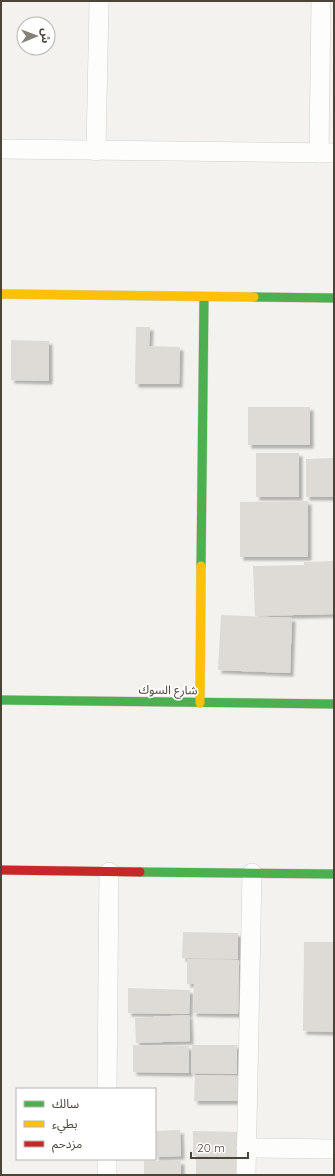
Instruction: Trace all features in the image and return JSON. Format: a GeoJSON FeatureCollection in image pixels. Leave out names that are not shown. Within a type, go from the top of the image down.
{"type":"FeatureCollection","features":[{"type":"Feature","properties":{"kind":"street"},"geometry":{"type":"LineString","coordinates":[[96,150],[98,1]]}},
{"type":"Feature","properties":{"kind":"street"},"geometry":{"type":"LineString","coordinates":[[1,150],[327,153],[321,1]]}},
{"type":"Feature","properties":{"kind":"street"},"geometry":{"type":"LineString","coordinates":[[1,294],[334,298]]}},
{"type":"Feature","properties":{"kind":"street"},"geometry":{"type":"LineString","coordinates":[[200,703],[204,297]]}},
{"type":"Feature","properties":{"kind":"street","name":"شارع السوك"},"geometry":{"type":"LineString","coordinates":[[1,700],[334,704]]}},
{"type":"Feature","properties":{"kind":"street"},"geometry":{"type":"LineString","coordinates":[[1,870],[334,874]]}},
{"type":"Feature","properties":{"kind":"street"},"geometry":{"type":"LineString","coordinates":[[107,1088],[110,872]]}},
{"type":"Feature","properties":{"kind":"street"},"geometry":{"type":"LineString","coordinates":[[246,1175],[252,873]]}},
{"type":"Feature","properties":{"kind":"street"},"geometry":{"type":"LineString","coordinates":[[246,1148],[334,1149]]}},
{"type":"Feature","properties":{"kind":"street"},"geometry":{"type":"LineString","coordinates":[[107,1160],[107,1175]]}},
{"type":"Feature","properties":{"kind":"building"},"geometry":{"type":"Polygon","coordinates":[[[136,327],[150,327],[149,346],[180,347],[179,384],[135,384],[136,327]]]}},
{"type":"Feature","properties":{"kind":"building"},"geometry":{"type":"Polygon","coordinates":[[[11,340],[49,341],[49,381],[11,380],[11,340]]]}},
{"type":"Feature","properties":{"kind":"building"},"geometry":{"type":"Polygon","coordinates":[[[248,407],[310,407],[310,445],[248,445],[248,407]]]}},
{"type":"Feature","properties":{"kind":"building"},"geometry":{"type":"Polygon","coordinates":[[[256,453],[299,453],[299,497],[256,497],[256,453]]]}},
{"type":"Feature","properties":{"kind":"building"},"geometry":{"type":"Polygon","coordinates":[[[334,458],[334,497],[306,497],[306,459],[334,458]]]}},
{"type":"Feature","properties":{"kind":"building"},"geometry":{"type":"Polygon","coordinates":[[[308,501],[308,557],[240,557],[240,502],[308,501]]]}},
{"type":"Feature","properties":{"kind":"building"},"geometry":{"type":"Polygon","coordinates":[[[334,561],[334,614],[255,616],[253,566],[304,565],[304,562],[334,561]]]}},
{"type":"Feature","properties":{"kind":"building"},"geometry":{"type":"Polygon","coordinates":[[[221,615],[292,618],[290,673],[218,670],[221,615]]]}},
{"type":"Feature","properties":{"kind":"building"},"geometry":{"type":"Polygon","coordinates":[[[183,932],[238,933],[238,959],[182,958],[183,932]]]}},
{"type":"Feature","properties":{"kind":"building"},"geometry":{"type":"Polygon","coordinates":[[[304,942],[334,942],[334,1032],[303,1031],[304,942]]]}},
{"type":"Feature","properties":{"kind":"building"},"geometry":{"type":"Polygon","coordinates":[[[187,959],[239,960],[238,1014],[193,1013],[194,984],[187,984],[187,959]]]}},
{"type":"Feature","properties":{"kind":"building"},"geometry":{"type":"Polygon","coordinates":[[[128,988],[190,990],[189,1014],[128,1013],[128,988]]]}},
{"type":"Feature","properties":{"kind":"building"},"geometry":{"type":"Polygon","coordinates":[[[189,1015],[190,1041],[136,1043],[135,1018],[189,1015]]]}},
{"type":"Feature","properties":{"kind":"building"},"geometry":{"type":"Polygon","coordinates":[[[133,1045],[189,1046],[189,1073],[133,1072],[133,1045]]]}},
{"type":"Feature","properties":{"kind":"building"},"geometry":{"type":"Polygon","coordinates":[[[192,1045],[237,1045],[237,1074],[191,1073],[192,1045]]]}},
{"type":"Feature","properties":{"kind":"building"},"geometry":{"type":"Polygon","coordinates":[[[195,1075],[240,1076],[240,1101],[194,1101],[195,1075]]]}},
{"type":"Feature","properties":{"kind":"building"},"geometry":{"type":"Polygon","coordinates":[[[180,1130],[181,1156],[156,1157],[156,1131],[180,1130]]]}},
{"type":"Feature","properties":{"kind":"building"},"geometry":{"type":"Polygon","coordinates":[[[193,1131],[241,1132],[241,1157],[193,1156],[193,1131]]]}},
{"type":"Feature","properties":{"kind":"building"},"geometry":{"type":"Polygon","coordinates":[[[196,1159],[241,1159],[241,1175],[196,1175],[196,1159]]]}},
{"type":"Feature","properties":{"kind":"building"},"geometry":{"type":"Polygon","coordinates":[[[144,1161],[181,1161],[181,1175],[144,1175],[144,1161]]]}},
{"type":"Feature","properties":{"kind":"traffic: fast"},"geometry":{"type":"LineString","coordinates":[[201,566],[204,297]]}},
{"type":"Feature","properties":{"kind":"traffic: fast"},"geometry":{"type":"LineString","coordinates":[[254,297],[334,298]]}},
{"type":"Feature","properties":{"kind":"traffic: fast"},"geometry":{"type":"LineString","coordinates":[[1,700],[334,704]]}},
{"type":"Feature","properties":{"kind":"traffic: fast"},"geometry":{"type":"LineString","coordinates":[[140,872],[334,874]]}},
{"type":"Feature","properties":{"kind":"traffic: slow"},"geometry":{"type":"LineString","coordinates":[[1,294],[254,297]]}},
{"type":"Feature","properties":{"kind":"traffic: slow"},"geometry":{"type":"LineString","coordinates":[[200,703],[201,566]]}},
{"type":"Feature","properties":{"kind":"traffic: jam"},"geometry":{"type":"LineString","coordinates":[[1,870],[140,872]]}}]}
